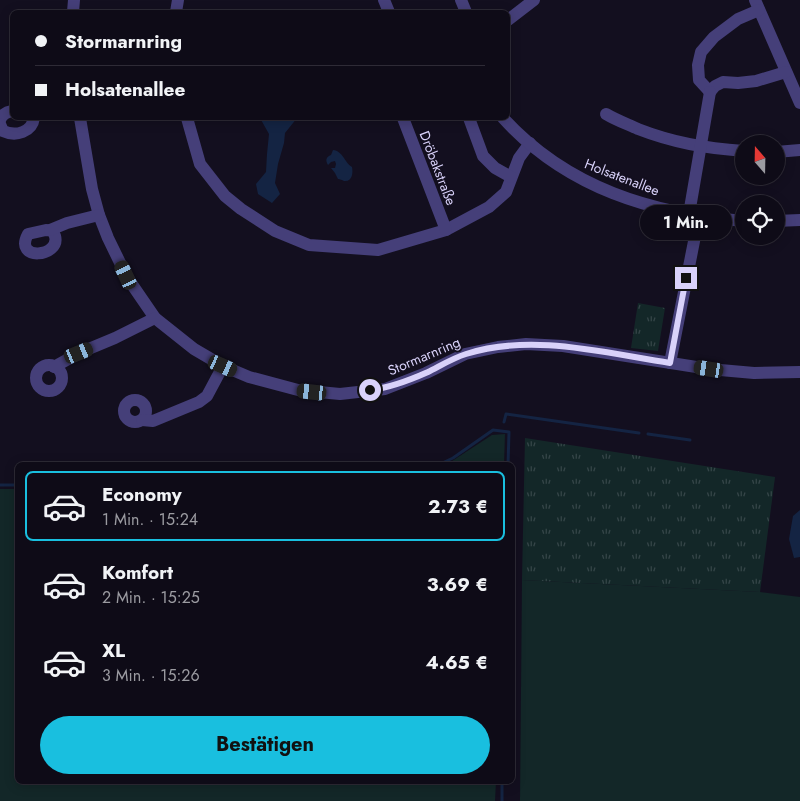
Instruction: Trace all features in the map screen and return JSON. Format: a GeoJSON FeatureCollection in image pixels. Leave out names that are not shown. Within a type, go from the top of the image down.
{"type":"FeatureCollection","features":[{"type":"Feature","properties":{"kind":"street"},"geometry":{"type":"LineString","coordinates":[[510,18],[534,0]]}},
{"type":"Feature","properties":{"kind":"street"},"geometry":{"type":"LineString","coordinates":[[710,92],[699,80],[698,64],[701,52],[714,37],[757,5],[800,103]]}},
{"type":"Feature","properties":{"kind":"street"},"geometry":{"type":"LineString","coordinates":[[670,363],[694,215],[701,147],[710,92],[715,86],[723,82],[756,81],[786,72]]}},
{"type":"Feature","properties":{"kind":"street"},"geometry":{"type":"LineString","coordinates":[[10,112],[5,113],[0,122],[3,131],[12,134],[26,131],[32,125],[33,120]]}},
{"type":"Feature","properties":{"kind":"street"},"geometry":{"type":"LineString","coordinates":[[606,114],[660,138],[701,147],[735,150]]}},
{"type":"Feature","properties":{"kind":"street","name":"Holsatenallee"},"geometry":{"type":"LineString","coordinates":[[510,117],[518,133]]}},
{"type":"Feature","properties":{"kind":"street","name":"Stormarnring"},"geometry":{"type":"LineString","coordinates":[[80,120],[92,189],[99,215],[126,275],[155,318],[194,349],[223,366],[250,378],[298,390],[340,394],[385,388],[426,373],[465,354],[498,347],[526,344],[563,346],[709,369],[754,373],[800,372]]}},
{"type":"Feature","properties":{"kind":"street"},"geometry":{"type":"LineString","coordinates":[[188,120],[200,164],[225,196],[241,209],[275,230],[309,245],[378,250],[446,230],[489,207],[506,192],[520,158],[530,143]]}},
{"type":"Feature","properties":{"kind":"street","name":"Dröbakstraße"},"geometry":{"type":"LineString","coordinates":[[404,120],[446,230]]}},
{"type":"Feature","properties":{"kind":"street"},"geometry":{"type":"LineString","coordinates":[[470,120],[483,156],[494,168],[511,177]]}},
{"type":"Feature","properties":{"kind":"street","name":"Holsatenallee"},"geometry":{"type":"LineString","coordinates":[[505,120],[552,161],[594,186],[645,204],[694,215],[735,220]]}},
{"type":"Feature","properties":{"kind":"street"},"geometry":{"type":"LineString","coordinates":[[785,151],[800,150]]}},
{"type":"Feature","properties":{"kind":"street"},"geometry":{"type":"LineString","coordinates":[[50,230],[67,223],[99,215]]}},
{"type":"Feature","properties":{"kind":"street"},"geometry":{"type":"LineString","coordinates":[[785,221],[800,220]]}},
{"type":"Feature","properties":{"kind":"street"},"geometry":{"type":"LineString","coordinates":[[54,367],[79,353],[155,318]]}},
{"type":"Feature","properties":{"kind":"street"},"geometry":{"type":"LineString","coordinates":[[142,420],[153,421],[199,402],[207,396],[223,366]]}},
{"type":"Feature","properties":{"kind":"green space"},"geometry":{"type":"Polygon","coordinates":[[[638,303],[665,308],[658,351],[631,348],[638,303]]]}},
{"type":"Feature","properties":{"kind":"green space"},"geometry":{"type":"Polygon","coordinates":[[[505,434],[504,462],[451,462],[492,435],[505,434]]]}},
{"type":"Feature","properties":{"kind":"green space"},"geometry":{"type":"Polygon","coordinates":[[[525,438],[775,477],[760,592],[522,580],[525,438]]]}},
{"type":"Feature","properties":{"kind":"green space"},"geometry":{"type":"Polygon","coordinates":[[[0,489],[15,489],[15,784],[496,784],[495,801],[0,801],[0,489]]]}},
{"type":"Feature","properties":{"kind":"green space"},"geometry":{"type":"Polygon","coordinates":[[[522,580],[760,592],[800,597],[800,801],[520,801],[522,580]]]}},
{"type":"Feature","properties":{"kind":"water"},"geometry":{"type":"Polygon","coordinates":[[[261,120],[295,120],[285,133],[275,183],[280,194],[272,203],[258,194],[256,184],[266,172],[269,134],[261,120]]]}},
{"type":"Feature","properties":{"kind":"water"},"geometry":{"type":"Polygon","coordinates":[[[333,150],[339,152],[352,167],[351,178],[347,181],[338,179],[331,168],[335,168],[335,161],[328,165],[326,162],[333,150]]]}},
{"type":"Feature","properties":{"kind":"water"},"geometry":{"type":"Polygon","coordinates":[[[800,510],[800,557],[794,558],[789,539],[793,516],[800,510]]]}},
{"type":"Feature","properties":{"kind":"waterway"},"geometry":{"type":"LineString","coordinates":[[504,422],[506,414],[639,433]]}},
{"type":"Feature","properties":{"kind":"waterway"},"geometry":{"type":"LineString","coordinates":[[444,462],[493,430],[509,432],[508,462]]}},
{"type":"Feature","properties":{"kind":"waterway"},"geometry":{"type":"LineString","coordinates":[[648,434],[690,440]]}},
{"type":"Feature","properties":{"kind":"waterway"},"geometry":{"type":"LineString","coordinates":[[0,485],[15,485]]}},
{"type":"Feature","properties":{"kind":"waterway"},"geometry":{"type":"LineString","coordinates":[[502,784],[502,801]]}},
{"type":"Feature","properties":{"kind":"route"},"geometry":{"type":"LineString","coordinates":[[370,390],[385,388],[426,373],[465,354],[498,347],[526,344],[563,346],[670,363],[686,278]]}}]}
